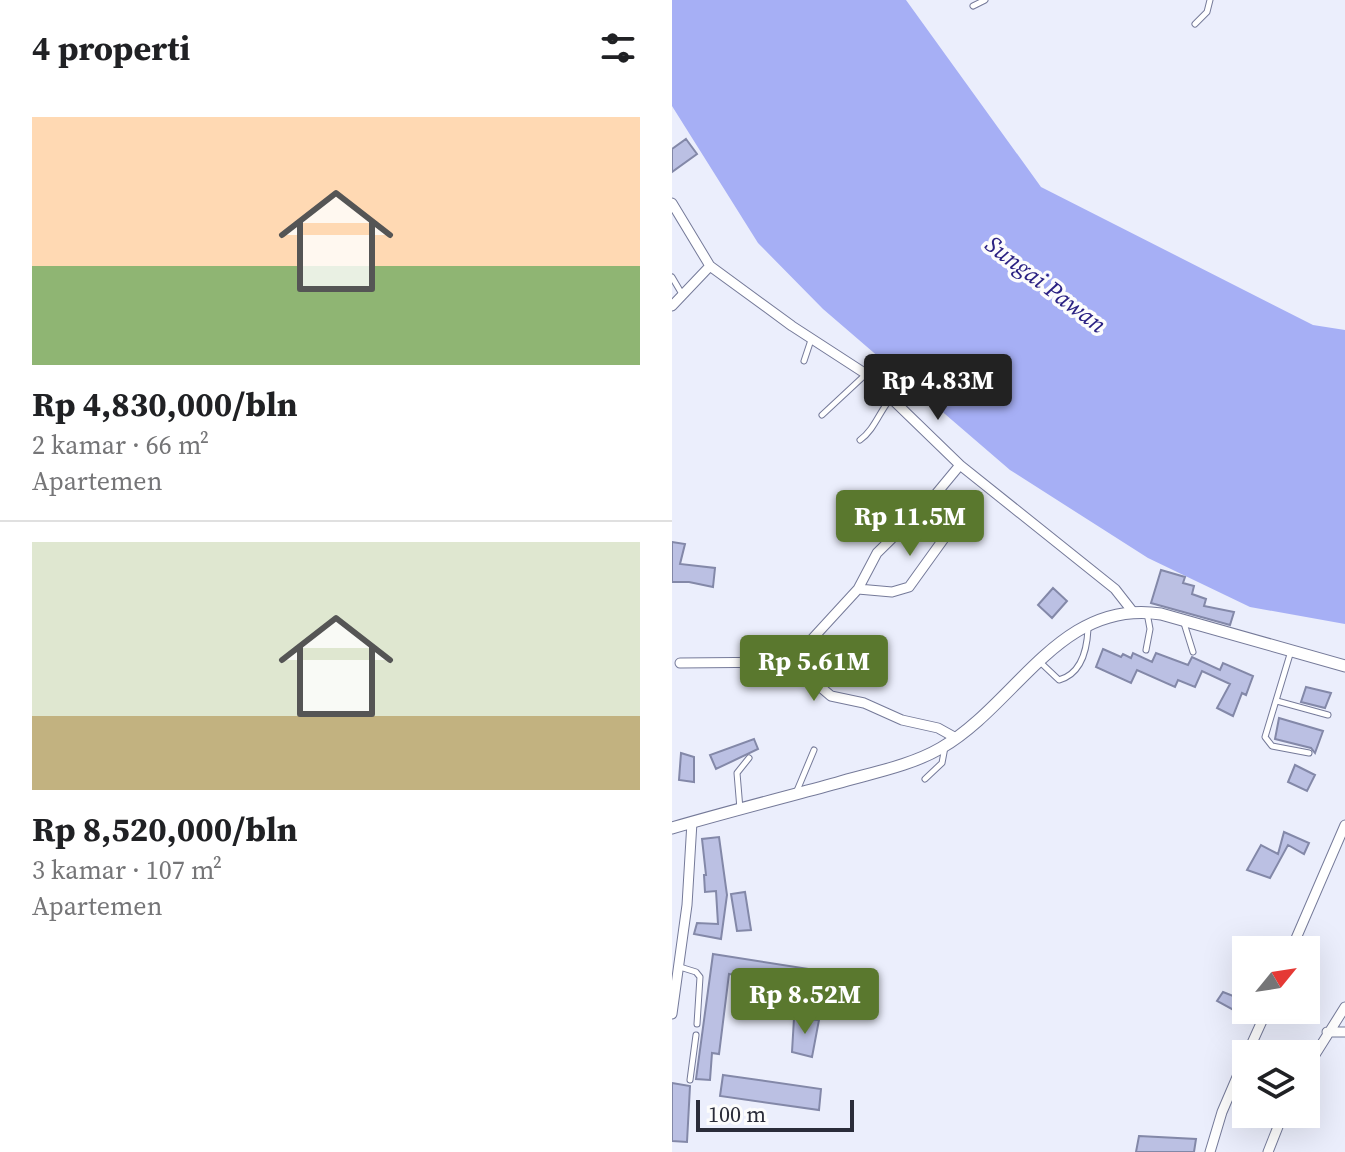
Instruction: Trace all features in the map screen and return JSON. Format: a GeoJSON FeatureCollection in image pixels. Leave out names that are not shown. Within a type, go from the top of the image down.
{"type":"FeatureCollection","features":[{"type":"Feature","properties":{"kind":"street"},"geometry":{"type":"LineString","coordinates":[[672,203],[710,266],[811,339],[866,374],[960,465],[1115,589],[1133,612]]}},
{"type":"Feature","properties":{"kind":"street"},"geometry":{"type":"LineString","coordinates":[[672,306],[710,266]]}},
{"type":"Feature","properties":{"kind":"street"},"geometry":{"type":"LineString","coordinates":[[791,662],[858,589],[877,553],[931,500],[960,465]]}},
{"type":"Feature","properties":{"kind":"street"},"geometry":{"type":"LineString","coordinates":[[858,589],[892,592],[909,587],[945,537],[931,500]]}},
{"type":"Feature","properties":{"kind":"street"},"geometry":{"type":"LineString","coordinates":[[672,828],[910,761],[945,746],[984,716],[1059,644],[1088,624],[1107,617],[1147,612],[1345,666]]}},
{"type":"Feature","properties":{"kind":"street"},"geometry":{"type":"LineString","coordinates":[[680,663],[791,662],[831,696],[864,703],[902,720],[938,728],[956,738]]}},
{"type":"Feature","properties":{"kind":"street"},"geometry":{"type":"LineString","coordinates":[[672,1014],[690,878],[692,822]]}},
{"type":"Feature","properties":{"kind":"street"},"geometry":{"type":"LineString","coordinates":[[1297,936],[1345,825]]}},
{"type":"Feature","properties":{"kind":"street"},"geometry":{"type":"LineString","coordinates":[[1320,1044],[1345,1007]]}},
{"type":"Feature","properties":{"kind":"street"},"geometry":{"type":"LineString","coordinates":[[1327,1032],[1345,1032]]}},
{"type":"Feature","properties":{"kind":"street"},"geometry":{"type":"LineString","coordinates":[[1210,1152],[1232,1088]]}},
{"type":"Feature","properties":{"kind":"street"},"geometry":{"type":"LineString","coordinates":[[1268,1152],[1277,1128]]}},
{"type":"Feature","properties":{"kind":"lane"},"geometry":{"type":"LineString","coordinates":[[973,6],[985,0]]}},
{"type":"Feature","properties":{"kind":"lane"},"geometry":{"type":"LineString","coordinates":[[1195,24],[1207,12],[1210,0]]}},
{"type":"Feature","properties":{"kind":"lane"},"geometry":{"type":"LineString","coordinates":[[672,277],[682,294]]}},
{"type":"Feature","properties":{"kind":"lane"},"geometry":{"type":"LineString","coordinates":[[804,361],[811,339]]}},
{"type":"Feature","properties":{"kind":"lane"},"geometry":{"type":"LineString","coordinates":[[822,415],[866,374]]}},
{"type":"Feature","properties":{"kind":"lane"},"geometry":{"type":"LineString","coordinates":[[860,440],[868,435],[878,414],[891,398]]}},
{"type":"Feature","properties":{"kind":"lane"},"geometry":{"type":"LineString","coordinates":[[1146,650],[1150,629],[1147,612]]}},
{"type":"Feature","properties":{"kind":"lane"},"geometry":{"type":"LineString","coordinates":[[1183,620],[1193,652]]}},
{"type":"Feature","properties":{"kind":"lane"},"geometry":{"type":"LineString","coordinates":[[1039,661],[1059,680],[1068,677],[1084,656],[1088,624]]}},
{"type":"Feature","properties":{"kind":"lane"},"geometry":{"type":"LineString","coordinates":[[1291,650],[1265,737],[1272,746],[1309,753]]}},
{"type":"Feature","properties":{"kind":"lane"},"geometry":{"type":"LineString","coordinates":[[1277,701],[1328,715]]}},
{"type":"Feature","properties":{"kind":"lane"},"geometry":{"type":"LineString","coordinates":[[925,779],[942,763],[945,746]]}},
{"type":"Feature","properties":{"kind":"lane"},"geometry":{"type":"LineString","coordinates":[[796,794],[814,750]]}},
{"type":"Feature","properties":{"kind":"lane"},"geometry":{"type":"LineString","coordinates":[[740,809],[737,773],[749,758]]}},
{"type":"Feature","properties":{"kind":"lane"},"geometry":{"type":"LineString","coordinates":[[679,967],[696,972],[700,977],[697,1024]]}},
{"type":"Feature","properties":{"kind":"lane"},"geometry":{"type":"LineString","coordinates":[[690,1080],[696,1035]]}},
{"type":"Feature","properties":{"kind":"water","name":"Sungai Pawan"},"geometry":{"type":"Polygon","coordinates":[[[672,0],[906,0],[1041,187],[1313,325],[1345,330],[1345,624],[1250,607],[1148,558],[1010,470],[823,309],[758,243],[672,106],[672,0]]]}},
{"type":"Feature","properties":{"kind":"building"},"geometry":{"type":"Polygon","coordinates":[[[686,139],[697,154],[672,172],[672,149],[686,139]]]}},
{"type":"Feature","properties":{"kind":"building"},"geometry":{"type":"Polygon","coordinates":[[[672,542],[685,544],[680,564],[715,568],[713,587],[672,582],[672,542]]]}},
{"type":"Feature","properties":{"kind":"building"},"geometry":{"type":"Polygon","coordinates":[[[1161,570],[1185,577],[1183,583],[1194,586],[1192,594],[1206,599],[1204,606],[1234,612],[1230,625],[1151,603],[1161,570]]]}},
{"type":"Feature","properties":{"kind":"building"},"geometry":{"type":"Polygon","coordinates":[[[1053,588],[1067,601],[1052,618],[1038,605],[1053,588]]]}},
{"type":"Feature","properties":{"kind":"building"},"geometry":{"type":"Polygon","coordinates":[[[1103,649],[1121,657],[1123,654],[1131,658],[1133,653],[1152,662],[1156,653],[1188,665],[1192,657],[1220,670],[1223,663],[1253,676],[1233,716],[1217,708],[1230,684],[1202,671],[1195,687],[1178,680],[1175,687],[1137,670],[1131,683],[1096,667],[1103,649]]]}},
{"type":"Feature","properties":{"kind":"building"},"geometry":{"type":"Polygon","coordinates":[[[1306,687],[1331,693],[1325,708],[1301,702],[1306,687]]]}},
{"type":"Feature","properties":{"kind":"building"},"geometry":{"type":"Polygon","coordinates":[[[1279,718],[1323,731],[1315,753],[1311,748],[1275,739],[1279,718]]]}},
{"type":"Feature","properties":{"kind":"building"},"geometry":{"type":"Polygon","coordinates":[[[754,739],[758,749],[716,769],[710,755],[754,739]]]}},
{"type":"Feature","properties":{"kind":"building"},"geometry":{"type":"Polygon","coordinates":[[[681,753],[694,757],[694,782],[679,780],[681,753]]]}},
{"type":"Feature","properties":{"kind":"building"},"geometry":{"type":"Polygon","coordinates":[[[1295,765],[1315,775],[1307,791],[1288,782],[1295,765]]]}},
{"type":"Feature","properties":{"kind":"building"},"geometry":{"type":"Polygon","coordinates":[[[1284,832],[1309,843],[1304,854],[1288,845],[1270,878],[1247,870],[1261,845],[1278,854],[1284,832]]]}},
{"type":"Feature","properties":{"kind":"building"},"geometry":{"type":"Polygon","coordinates":[[[719,837],[727,895],[721,939],[694,934],[697,923],[718,924],[716,891],[705,892],[702,839],[719,837]]]}},
{"type":"Feature","properties":{"kind":"building"},"geometry":{"type":"Polygon","coordinates":[[[745,892],[751,930],[737,931],[731,894],[745,892]]]}},
{"type":"Feature","properties":{"kind":"building"},"geometry":{"type":"Polygon","coordinates":[[[713,954],[873,979],[869,999],[729,974],[719,1054],[712,1053],[710,1080],[696,1079],[713,954]]]}},
{"type":"Feature","properties":{"kind":"building"},"geometry":{"type":"Polygon","coordinates":[[[1223,992],[1232,996],[1232,1009],[1217,1001],[1223,992]]]}},
{"type":"Feature","properties":{"kind":"building"},"geometry":{"type":"Polygon","coordinates":[[[794,1018],[819,1020],[812,1057],[792,1052],[794,1018]]]}},
{"type":"Feature","properties":{"kind":"building"},"geometry":{"type":"Polygon","coordinates":[[[723,1075],[821,1089],[819,1110],[720,1096],[723,1075]]]}},
{"type":"Feature","properties":{"kind":"building"},"geometry":{"type":"Polygon","coordinates":[[[672,1083],[690,1086],[687,1142],[672,1141],[672,1083]]]}},
{"type":"Feature","properties":{"kind":"building"},"geometry":{"type":"Polygon","coordinates":[[[1139,1136],[1196,1139],[1194,1152],[1136,1152],[1139,1136]]]}}]}
